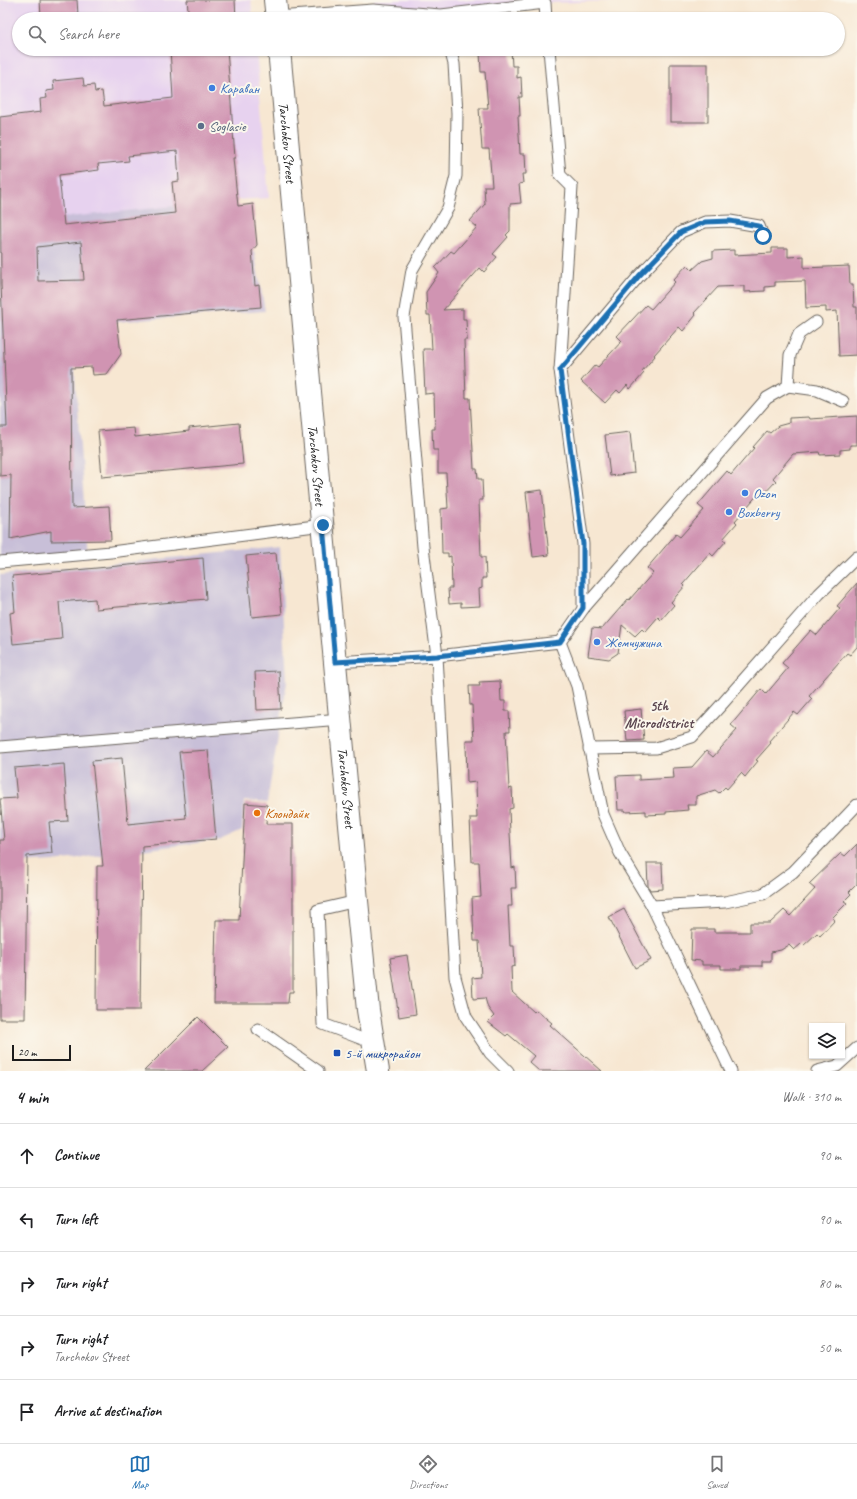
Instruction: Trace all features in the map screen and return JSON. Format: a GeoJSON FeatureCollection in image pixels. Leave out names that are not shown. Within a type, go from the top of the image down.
{"type":"FeatureCollection","features":[{"type":"Feature","properties":{"kind":"main road","name":"Tarchokov Street"},"geometry":{"type":"LineString","coordinates":[[281,56],[357,901],[368,1010],[378,1071]]}},
{"type":"Feature","properties":{"kind":"lane"},"geometry":{"type":"LineString","coordinates":[[479,12],[545,3],[546,12]]}},
{"type":"Feature","properties":{"kind":"lane"},"geometry":{"type":"LineString","coordinates":[[276,12],[373,10],[393,12]]}},
{"type":"Feature","properties":{"kind":"lane"},"geometry":{"type":"LineString","coordinates":[[452,56],[454,64],[457,113],[456,176],[448,208],[412,270],[404,317],[423,547],[437,656],[455,977],[466,1017],[490,1053],[508,1071]]}},
{"type":"Feature","properties":{"kind":"lane"},"geometry":{"type":"LineString","coordinates":[[550,56],[560,175],[572,187],[560,370],[583,544],[583,608]]}},
{"type":"Feature","properties":{"kind":"lane"},"geometry":{"type":"LineString","coordinates":[[560,370],[639,276],[681,232],[705,222],[730,221],[759,226],[763,236]]}},
{"type":"Feature","properties":{"kind":"lane"},"geometry":{"type":"LineString","coordinates":[[788,386],[790,355],[799,334],[816,322]]}},
{"type":"Feature","properties":{"kind":"lane"},"geometry":{"type":"LineString","coordinates":[[335,662],[437,656],[560,642],[583,608],[767,398],[788,386],[817,390],[843,401]]}},
{"type":"Feature","properties":{"kind":"lane"},"geometry":{"type":"LineString","coordinates":[[0,562],[111,552],[323,525]]}},
{"type":"Feature","properties":{"kind":"lane"},"geometry":{"type":"LineString","coordinates":[[590,749],[656,748],[692,737],[724,703],[819,594],[857,557]]}},
{"type":"Feature","properties":{"kind":"lane"},"geometry":{"type":"LineString","coordinates":[[560,642],[577,686],[603,814],[620,853],[652,906],[732,1071]]}},
{"type":"Feature","properties":{"kind":"lane"},"geometry":{"type":"LineString","coordinates":[[0,747],[341,719]]}},
{"type":"Feature","properties":{"kind":"lane"},"geometry":{"type":"LineString","coordinates":[[652,906],[725,902],[763,894],[793,872],[857,805]]}},
{"type":"Feature","properties":{"kind":"lane"},"geometry":{"type":"LineString","coordinates":[[357,901],[318,910],[323,1024],[373,1043]]}},
{"type":"Feature","properties":{"kind":"lane"},"geometry":{"type":"LineString","coordinates":[[258,1029],[318,1071]]}},
{"type":"Feature","properties":{"kind":"lane"},"geometry":{"type":"LineString","coordinates":[[817,1071],[837,1066],[857,1048]]}},
{"type":"Feature","properties":{"kind":"shaded area"},"geometry":{"type":"Polygon","coordinates":[[[0,0],[251,0],[252,12],[12,12],[12,56],[257,56],[269,198],[234,200],[39,233],[39,271],[0,274],[0,0]]]}},
{"type":"Feature","properties":{"kind":"shaded area"},"geometry":{"type":"Polygon","coordinates":[[[374,0],[612,0],[545,3],[467,12],[400,12],[373,10],[374,0]]]}},
{"type":"Feature","properties":{"kind":"shaded area"},"geometry":{"type":"Polygon","coordinates":[[[234,200],[252,251],[254,251],[265,311],[126,321],[75,329],[75,378],[88,557],[0,564],[0,274],[38,271],[39,233],[59,218],[234,200]]]}},
{"type":"Feature","properties":{"kind":"shaded area"},"geometry":{"type":"Polygon","coordinates":[[[280,547],[287,682],[267,803],[244,801],[242,830],[220,840],[55,861],[0,864],[0,575],[280,547]]]}},
{"type":"Feature","properties":{"kind":"building"},"geometry":{"type":"Polygon","coordinates":[[[40,0],[77,0],[78,12],[41,12],[40,0]]]}},
{"type":"Feature","properties":{"kind":"building"},"geometry":{"type":"Polygon","coordinates":[[[187,0],[235,0],[236,12],[188,12],[187,0]]]}},
{"type":"Feature","properties":{"kind":"building"},"geometry":{"type":"Polygon","coordinates":[[[170,56],[228,56],[235,158],[233,158],[238,206],[253,204],[257,245],[252,251],[255,286],[259,285],[261,307],[117,320],[121,354],[107,374],[93,375],[92,367],[71,368],[72,508],[109,506],[111,540],[51,541],[51,531],[10,539],[11,475],[0,476],[0,427],[7,427],[1,285],[0,117],[41,112],[40,99],[47,98],[46,91],[54,90],[53,81],[83,78],[84,86],[94,85],[95,92],[102,91],[104,106],[173,98],[170,56]],[[177,151],[128,156],[129,161],[98,164],[99,170],[59,175],[64,225],[175,213],[172,182],[179,181],[177,151]],[[81,242],[37,247],[38,281],[84,280],[81,242]]]}},
{"type":"Feature","properties":{"kind":"building"},"geometry":{"type":"Polygon","coordinates":[[[480,56],[511,56],[512,66],[517,66],[517,78],[521,77],[522,97],[519,97],[520,116],[518,116],[520,154],[525,154],[526,174],[522,174],[523,183],[519,184],[521,203],[510,204],[510,231],[506,235],[508,237],[493,254],[497,257],[484,272],[480,268],[443,310],[463,309],[463,319],[466,319],[467,340],[464,340],[466,398],[470,398],[474,469],[477,469],[478,479],[482,479],[483,500],[479,500],[481,557],[485,557],[486,578],[482,578],[482,588],[479,589],[480,606],[461,607],[461,603],[449,604],[448,588],[452,588],[451,556],[448,557],[448,553],[442,553],[441,509],[448,508],[446,473],[438,473],[438,450],[433,450],[432,429],[435,429],[434,393],[425,394],[423,349],[432,349],[430,315],[427,315],[426,292],[439,273],[435,268],[451,251],[454,253],[477,227],[470,221],[485,204],[484,186],[492,186],[489,149],[482,149],[479,108],[488,108],[485,72],[481,72],[480,56]]]}},
{"type":"Feature","properties":{"kind":"building"},"geometry":{"type":"Polygon","coordinates":[[[670,64],[708,64],[708,122],[670,122],[670,64]]]}},
{"type":"Feature","properties":{"kind":"building"},"geometry":{"type":"Polygon","coordinates":[[[772,248],[788,248],[788,257],[804,256],[804,268],[849,266],[850,285],[853,285],[854,307],[857,307],[857,355],[839,356],[837,311],[826,312],[826,307],[806,308],[805,281],[775,282],[775,286],[765,287],[765,291],[744,292],[744,286],[718,287],[694,313],[696,315],[683,331],[679,327],[654,355],[655,356],[642,371],[644,373],[630,389],[627,385],[620,393],[617,390],[605,403],[581,381],[595,365],[598,367],[622,341],[617,336],[646,305],[651,309],[675,282],[673,280],[687,265],[692,270],[702,261],[713,258],[713,251],[734,250],[734,255],[772,253],[772,248]]]}},
{"type":"Feature","properties":{"kind":"building"},"geometry":{"type":"Polygon","coordinates":[[[857,416],[857,445],[850,445],[850,449],[840,450],[840,454],[820,455],[819,452],[793,454],[773,478],[776,481],[762,496],[759,493],[735,521],[737,523],[723,539],[726,541],[713,556],[710,553],[683,584],[685,586],[671,602],[674,605],[661,620],[658,617],[645,632],[642,629],[635,636],[622,625],[618,653],[609,659],[588,656],[592,628],[602,629],[653,573],[647,568],[676,534],[680,537],[704,510],[698,505],[727,471],[731,475],[767,431],[770,433],[778,426],[789,423],[789,418],[809,417],[810,419],[857,416]]]}},
{"type":"Feature","properties":{"kind":"building"},"geometry":{"type":"Polygon","coordinates":[[[239,423],[243,464],[102,477],[98,431],[134,428],[135,437],[189,431],[189,428],[239,423]]]}},
{"type":"Feature","properties":{"kind":"building"},"geometry":{"type":"Polygon","coordinates":[[[630,432],[634,473],[610,476],[605,435],[630,432]]]}},
{"type":"Feature","properties":{"kind":"building"},"geometry":{"type":"Polygon","coordinates":[[[542,490],[549,555],[533,557],[526,492],[542,490]]]}},
{"type":"Feature","properties":{"kind":"building"},"geometry":{"type":"Polygon","coordinates":[[[276,553],[282,614],[252,617],[246,556],[276,553]]]}},
{"type":"Feature","properties":{"kind":"building"},"geometry":{"type":"Polygon","coordinates":[[[203,558],[206,599],[96,609],[95,599],[59,602],[62,639],[13,644],[10,613],[15,612],[12,576],[203,558]]]}},
{"type":"Feature","properties":{"kind":"building"},"geometry":{"type":"Polygon","coordinates":[[[857,583],[857,647],[850,655],[847,653],[809,696],[812,699],[798,715],[794,712],[769,741],[771,743],[756,760],[758,761],[745,777],[741,773],[727,789],[725,787],[719,793],[715,790],[696,796],[696,805],[687,805],[688,810],[666,812],[666,814],[646,815],[646,811],[626,812],[625,810],[618,810],[616,776],[639,775],[639,780],[674,778],[673,768],[692,767],[706,751],[713,757],[737,730],[731,725],[761,689],[766,694],[788,668],[782,663],[811,630],[817,635],[840,608],[837,606],[857,583]]]}},
{"type":"Feature","properties":{"kind":"building"},"geometry":{"type":"Polygon","coordinates":[[[279,671],[281,709],[257,710],[255,672],[279,671]]]}},
{"type":"Feature","properties":{"kind":"building"},"geometry":{"type":"Polygon","coordinates":[[[500,681],[501,701],[505,701],[505,711],[509,711],[510,731],[506,731],[509,789],[512,788],[513,808],[509,809],[512,868],[515,867],[516,888],[511,888],[512,906],[508,906],[510,946],[514,946],[515,966],[511,967],[512,992],[534,1012],[536,1010],[552,1023],[550,1025],[602,1071],[539,1071],[529,1062],[534,1056],[508,1034],[506,1036],[488,1022],[494,1016],[488,1008],[485,998],[473,999],[472,978],[481,977],[479,941],[474,941],[472,898],[481,897],[479,862],[472,862],[470,818],[477,818],[476,782],[467,783],[466,740],[474,740],[472,705],[470,705],[469,686],[480,686],[479,682],[500,681]]]}},
{"type":"Feature","properties":{"kind":"building"},"geometry":{"type":"Polygon","coordinates":[[[641,709],[644,740],[627,741],[624,711],[641,709]]]}},
{"type":"Feature","properties":{"kind":"building"},"geometry":{"type":"Polygon","coordinates":[[[208,750],[216,839],[142,846],[140,1010],[96,1010],[97,866],[103,866],[92,761],[122,758],[128,824],[186,818],[179,752],[208,750]]]}},
{"type":"Feature","properties":{"kind":"building"},"geometry":{"type":"Polygon","coordinates":[[[64,764],[68,821],[49,822],[52,853],[27,856],[25,1019],[0,1019],[0,840],[4,840],[0,799],[17,798],[14,768],[64,764]]]}},
{"type":"Feature","properties":{"kind":"building"},"geometry":{"type":"Polygon","coordinates":[[[245,803],[267,805],[266,824],[293,824],[293,992],[289,992],[288,1003],[214,1003],[216,920],[239,920],[245,803]]]}},
{"type":"Feature","properties":{"kind":"building"},"geometry":{"type":"Polygon","coordinates":[[[857,844],[857,884],[849,892],[851,894],[844,901],[847,903],[832,918],[835,920],[820,936],[817,933],[803,946],[801,944],[794,950],[789,945],[781,950],[771,952],[771,961],[762,961],[762,966],[741,966],[741,969],[721,969],[721,965],[702,965],[702,961],[691,960],[692,929],[714,929],[714,932],[750,932],[750,923],[770,923],[784,910],[790,916],[815,889],[809,884],[841,853],[845,856],[857,844]]]}},
{"type":"Feature","properties":{"kind":"building"},"geometry":{"type":"Polygon","coordinates":[[[647,863],[662,863],[663,889],[650,890],[648,886],[647,863]]]}},
{"type":"Feature","properties":{"kind":"building"},"geometry":{"type":"Polygon","coordinates":[[[624,909],[651,960],[635,968],[609,917],[624,909]]]}},
{"type":"Feature","properties":{"kind":"building"},"geometry":{"type":"Polygon","coordinates":[[[407,955],[416,1014],[399,1017],[390,958],[407,955]]]}},
{"type":"Feature","properties":{"kind":"building"},"geometry":{"type":"Polygon","coordinates":[[[198,1017],[228,1047],[202,1071],[144,1071],[198,1017]]]}},
{"type":"Feature","properties":{"kind":"place","name":"Караван"},"geometry":{"type":"Point","coordinates":[212,88]}},
{"type":"Feature","properties":{"kind":"place","name":"Soglasie"},"geometry":{"type":"Point","coordinates":[201,126]}},
{"type":"Feature","properties":{"kind":"place","name":"Ozon"},"geometry":{"type":"Point","coordinates":[745,493]}},
{"type":"Feature","properties":{"kind":"place","name":"Boxberry"},"geometry":{"type":"Point","coordinates":[729,512]}},
{"type":"Feature","properties":{"kind":"place","name":"Жемчужина"},"geometry":{"type":"Point","coordinates":[597,642]}},
{"type":"Feature","properties":{"kind":"place","name":"Клондайк"},"geometry":{"type":"Point","coordinates":[257,813]}},
{"type":"Feature","properties":{"kind":"place","name":"5-й микрорайон"},"geometry":{"type":"Point","coordinates":[337,1053]}},
{"type":"Feature","properties":{"kind":"district","name":"5th Microdistrict"},"geometry":{"type":"Point","coordinates":[659,714]}},
{"type":"Feature","properties":{"kind":"route"},"geometry":{"type":"LineString","coordinates":[[323,525],[335,662],[437,656],[560,642],[583,608],[583,544],[560,370],[639,276],[681,232],[705,222],[730,221],[759,226],[763,236]]}}]}
